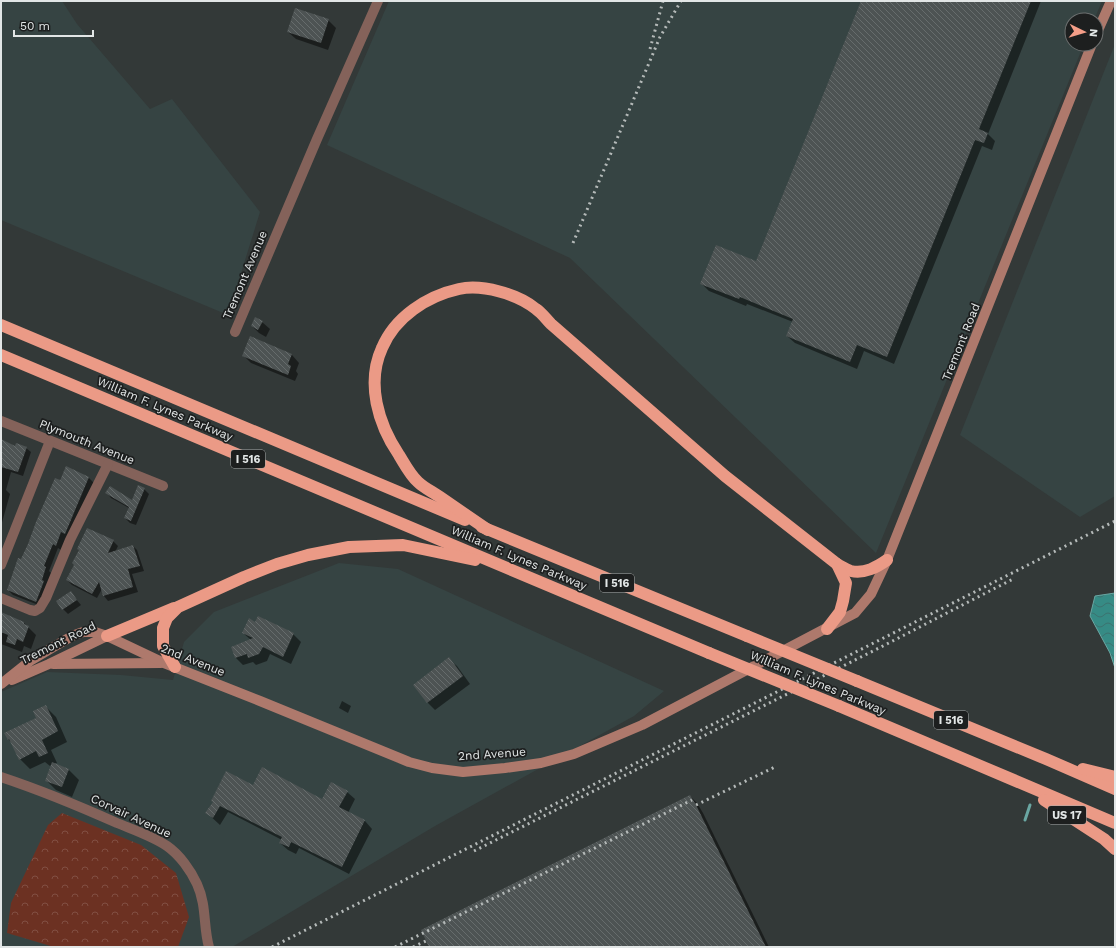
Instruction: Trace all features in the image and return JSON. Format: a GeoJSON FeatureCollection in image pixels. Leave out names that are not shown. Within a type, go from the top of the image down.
{"type":"FeatureCollection","features":[{"type":"Feature","properties":{"kind":"highway"},"geometry":{"type":"LineString","coordinates":[[488,530],[417,482],[392,444],[380,418],[375,393],[376,368],[382,348],[397,324],[415,308],[438,296],[459,289],[478,288],[498,291],[516,297],[536,308],[557,329],[725,476],[837,564],[851,571],[864,571],[875,569],[887,560]]}},
{"type":"Feature","properties":{"kind":"highway","name":"William F. Lynes Parkway"},"geometry":{"type":"LineString","coordinates":[[1,326],[488,530],[857,680],[1115,789]]}},
{"type":"Feature","properties":{"kind":"highway","name":"William F. Lynes Parkway"},"geometry":{"type":"LineString","coordinates":[[1,355],[1115,823]]}},
{"type":"Feature","properties":{"kind":"highway"},"geometry":{"type":"LineString","coordinates":[[107,636],[277,564],[308,555],[349,547],[403,546],[469,559],[494,562]]}},
{"type":"Feature","properties":{"kind":"highway"},"geometry":{"type":"LineString","coordinates":[[827,629],[840,612],[846,583],[837,564]]}},
{"type":"Feature","properties":{"kind":"highway"},"geometry":{"type":"LineString","coordinates":[[169,665],[163,646],[163,628],[167,618],[178,607]]}},
{"type":"Feature","properties":{"kind":"highway"},"geometry":{"type":"LineString","coordinates":[[1046,759],[1115,777]]}},
{"type":"Feature","properties":{"kind":"highway","name":"US 17"},"geometry":{"type":"LineString","coordinates":[[1017,782],[1104,838],[1115,849]]}},
{"type":"Feature","properties":{"kind":"street","name":"Tremont Avenue"},"geometry":{"type":"LineString","coordinates":[[235,332],[378,1]]}},
{"type":"Feature","properties":{"kind":"street"},"geometry":{"type":"LineString","coordinates":[[1104,17],[1111,1]]}},
{"type":"Feature","properties":{"kind":"street","name":"Tremont Road"},"geometry":{"type":"LineString","coordinates":[[827,629],[855,614],[871,594],[887,560],[1089,52]]}},
{"type":"Feature","properties":{"kind":"street","name":"Plymouth Avenue"},"geometry":{"type":"LineString","coordinates":[[1,421],[162,486]]}},
{"type":"Feature","properties":{"kind":"street"},"geometry":{"type":"LineString","coordinates":[[1,565],[50,441]]}},
{"type":"Feature","properties":{"kind":"street"},"geometry":{"type":"LineString","coordinates":[[1,598],[30,610],[35,611],[40,608],[46,598],[70,540],[108,464]]}},
{"type":"Feature","properties":{"kind":"street","name":"2nd Avenue"},"geometry":{"type":"LineString","coordinates":[[107,636],[169,665],[409,762],[432,768],[463,772],[541,763],[574,754],[642,725],[827,629]]}},
{"type":"Feature","properties":{"kind":"street","name":"Tremont Road"},"geometry":{"type":"LineString","coordinates":[[1,684],[30,661],[72,636],[83,632],[95,632],[107,636]]}},
{"type":"Feature","properties":{"kind":"street","name":"Tremont Road"},"geometry":{"type":"LineString","coordinates":[[1,684],[49,664],[107,636]]}},
{"type":"Feature","properties":{"kind":"street"},"geometry":{"type":"LineString","coordinates":[[49,664],[169,665]]}},
{"type":"Feature","properties":{"kind":"street","name":"Corvair Avenue"},"geometry":{"type":"LineString","coordinates":[[1,777],[93,812],[168,847],[185,864],[197,884],[204,904],[206,935],[209,947]]}},
{"type":"Feature","properties":{"kind":"shaded area"},"geometry":{"type":"Polygon","coordinates":[[[1,1],[62,1],[77,24],[150,109],[172,99],[260,212],[228,315],[1,220],[1,1]]]}},
{"type":"Feature","properties":{"kind":"shaded area"},"geometry":{"type":"Polygon","coordinates":[[[389,1],[1102,1],[1097,12],[1064,12],[1064,52],[1081,52],[876,553],[570,258],[327,145],[389,1]]]}},
{"type":"Feature","properties":{"kind":"shaded area"},"geometry":{"type":"Polygon","coordinates":[[[1115,44],[1115,496],[1080,517],[960,435],[1115,44]]]}},
{"type":"Feature","properties":{"kind":"shaded area"},"geometry":{"type":"Polygon","coordinates":[[[339,563],[398,569],[664,691],[634,716],[435,826],[232,947],[1,947],[1,692],[47,672],[121,675],[173,680],[184,642],[214,612],[339,563]]]}},
{"type":"Feature","properties":{"kind":"green space"},"geometry":{"type":"Polygon","coordinates":[[[62,813],[141,845],[176,873],[189,917],[178,947],[54,947],[7,933],[11,903],[48,825],[62,813]]]}},
{"type":"Feature","properties":{"kind":"water"},"geometry":{"type":"Polygon","coordinates":[[[1115,593],[1115,668],[1110,653],[1090,616],[1095,596],[1115,593]]]}},
{"type":"Feature","properties":{"kind":"building"},"geometry":{"type":"Polygon","coordinates":[[[861,1],[1031,1],[979,129],[988,133],[984,143],[975,140],[887,357],[857,345],[850,362],[786,336],[793,319],[740,297],[739,299],[700,284],[716,245],[756,261],[861,1]]]}},
{"type":"Feature","properties":{"kind":"building"},"geometry":{"type":"Polygon","coordinates":[[[295,8],[329,19],[321,43],[287,32],[295,8]]]}},
{"type":"Feature","properties":{"kind":"building"},"geometry":{"type":"Polygon","coordinates":[[[255,317],[263,321],[258,330],[251,326],[255,317]]]}},
{"type":"Feature","properties":{"kind":"building"},"geometry":{"type":"Polygon","coordinates":[[[250,336],[292,354],[288,364],[291,366],[288,375],[242,356],[250,336]]]}},
{"type":"Feature","properties":{"kind":"building"},"geometry":{"type":"Polygon","coordinates":[[[1,439],[15,446],[16,443],[27,447],[18,472],[1,467],[1,439]]]}},
{"type":"Feature","properties":{"kind":"building"},"geometry":{"type":"Polygon","coordinates":[[[66,466],[89,477],[65,534],[61,532],[56,546],[53,544],[44,566],[46,567],[42,580],[44,581],[36,602],[7,590],[18,558],[21,559],[28,544],[55,478],[60,480],[66,466]]]}},
{"type":"Feature","properties":{"kind":"building"},"geometry":{"type":"Polygon","coordinates":[[[138,485],[145,488],[131,521],[124,518],[129,507],[105,493],[110,486],[132,500],[138,485]]]}},
{"type":"Feature","properties":{"kind":"building"},"geometry":{"type":"Polygon","coordinates":[[[87,528],[114,540],[108,553],[133,545],[140,566],[128,569],[133,587],[103,596],[99,582],[92,594],[66,580],[74,565],[72,563],[79,550],[77,549],[87,528]]]}},
{"type":"Feature","properties":{"kind":"building"},"geometry":{"type":"Polygon","coordinates":[[[71,591],[77,600],[62,610],[56,601],[71,591]]]}},
{"type":"Feature","properties":{"kind":"building"},"geometry":{"type":"Polygon","coordinates":[[[1,612],[24,622],[24,624],[29,626],[23,642],[17,639],[15,645],[6,642],[8,635],[1,632],[1,612]]]}},
{"type":"Feature","properties":{"kind":"building"},"geometry":{"type":"Polygon","coordinates":[[[258,616],[294,633],[283,657],[263,647],[259,654],[248,658],[247,654],[235,658],[231,647],[253,638],[242,633],[249,618],[255,622],[258,616]]]}},
{"type":"Feature","properties":{"kind":"building"},"geometry":{"type":"Polygon","coordinates":[[[449,657],[463,676],[427,703],[413,685],[449,657]]]}},
{"type":"Feature","properties":{"kind":"building"},"geometry":{"type":"Polygon","coordinates":[[[46,705],[58,731],[42,740],[48,753],[39,757],[36,751],[19,760],[9,739],[8,740],[4,733],[36,718],[33,711],[46,705]]]}},
{"type":"Feature","properties":{"kind":"building"},"geometry":{"type":"Polygon","coordinates":[[[52,762],[69,769],[62,787],[45,781],[52,762]]]}},
{"type":"Feature","properties":{"kind":"building"},"geometry":{"type":"Polygon","coordinates":[[[262,767],[322,799],[331,782],[348,791],[339,807],[365,820],[342,867],[291,842],[289,847],[279,843],[282,837],[220,806],[213,818],[205,813],[213,802],[211,801],[226,771],[253,785],[262,767]]]}},
{"type":"Feature","properties":{"kind":"building"},"geometry":{"type":"Polygon","coordinates":[[[690,795],[766,947],[429,947],[421,930],[690,795]]]}},
{"type":"Feature","properties":{"kind":"waterway"},"geometry":{"type":"LineString","coordinates":[[1025,820],[1030,805]]}},
{"type":"Feature","properties":{"kind":"railway"},"geometry":{"type":"LineString","coordinates":[[650,49],[663,1]]}},
{"type":"Feature","properties":{"kind":"railway"},"geometry":{"type":"LineString","coordinates":[[573,243],[660,37],[681,1]]}},
{"type":"Feature","properties":{"kind":"railway"},"geometry":{"type":"LineString","coordinates":[[272,947],[1115,521]]}},
{"type":"Feature","properties":{"kind":"railway"},"geometry":{"type":"LineString","coordinates":[[474,851],[879,648],[1013,579]]}},
{"type":"Feature","properties":{"kind":"railway"},"geometry":{"type":"LineString","coordinates":[[696,805],[777,766]]}},
{"type":"Feature","properties":{"kind":"railway"},"geometry":{"type":"LineString","coordinates":[[395,947],[692,800]]}},
{"type":"Feature","properties":{"kind":"railway"},"geometry":{"type":"LineString","coordinates":[[413,947],[426,941]]}}]}
